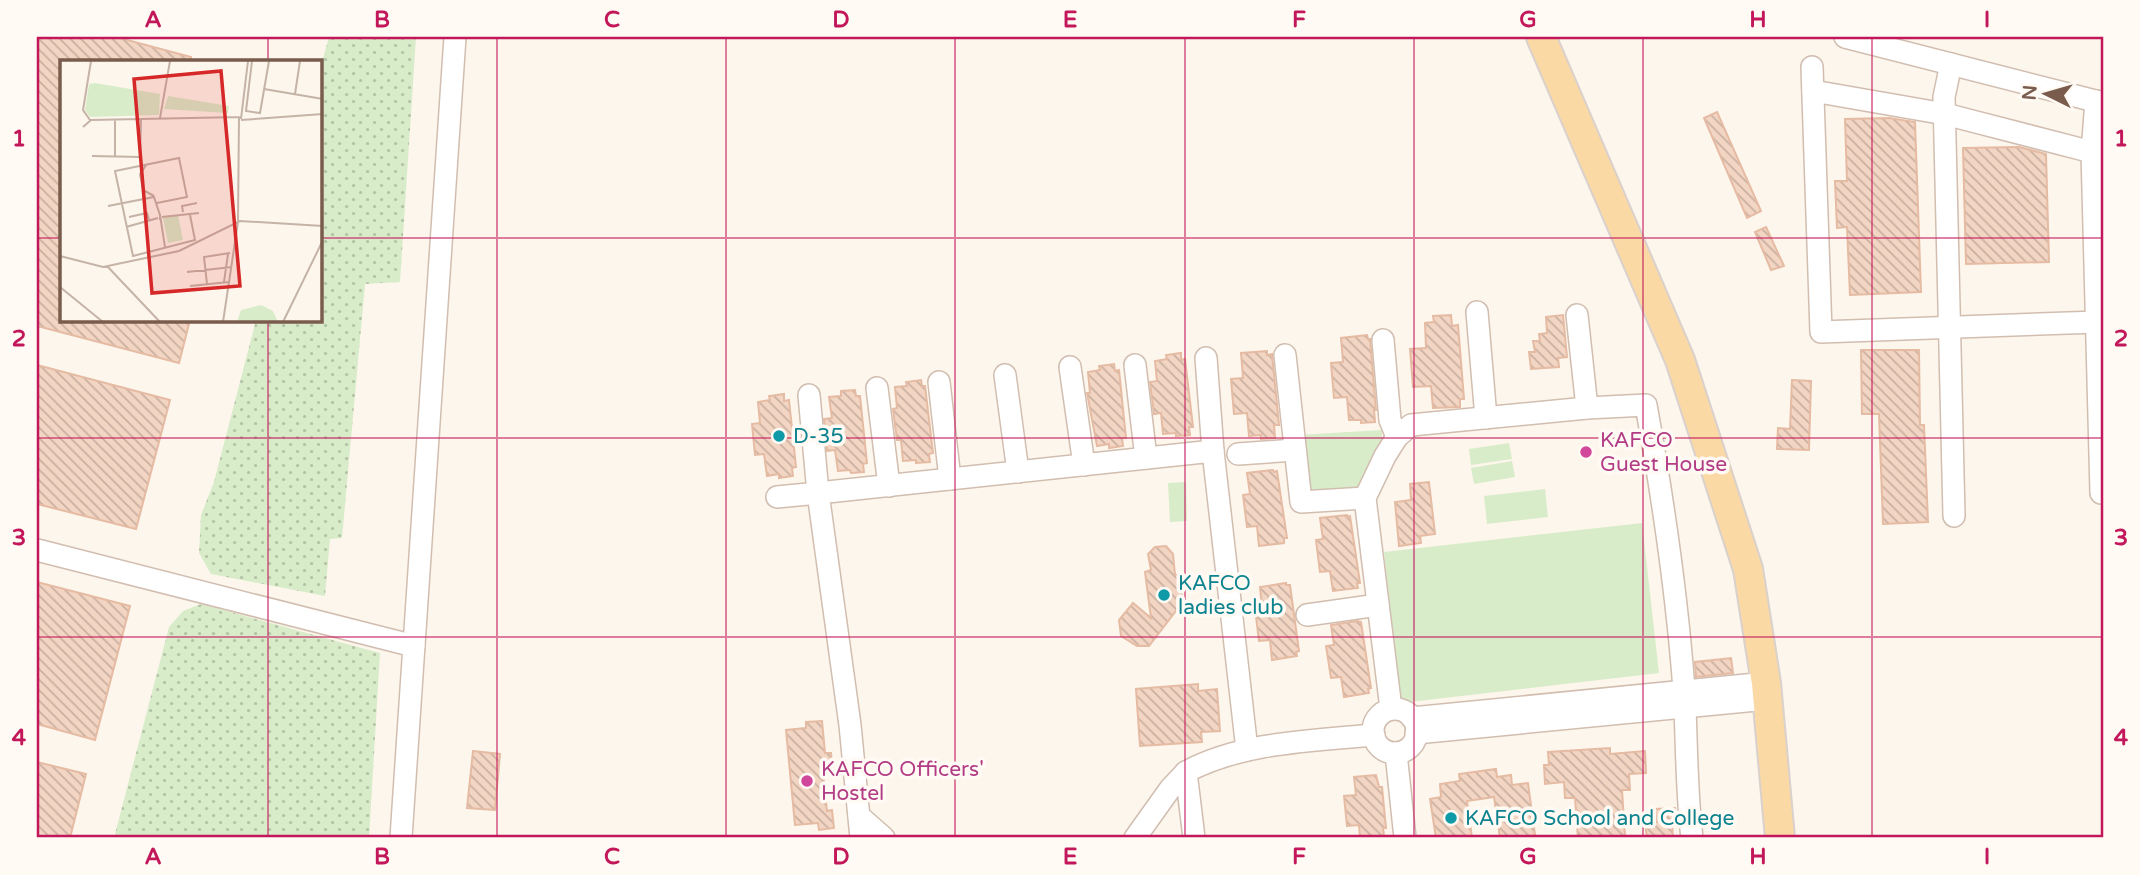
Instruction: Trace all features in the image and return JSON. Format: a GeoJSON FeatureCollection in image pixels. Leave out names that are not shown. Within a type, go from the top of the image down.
{"type":"FeatureCollection","features":[{"type":"Feature","properties":{"kind":"main road"},"geometry":{"type":"LineString","coordinates":[[1541,37],[1680,360],[1748,569],[1767,691],[1780,838]]}},
{"type":"Feature","properties":{"kind":"street"},"geometry":{"type":"LineString","coordinates":[[401,838],[455,37]]}},
{"type":"Feature","properties":{"kind":"street"},"geometry":{"type":"LineString","coordinates":[[1845,37],[2100,102],[2092,152],[2101,493]]}},
{"type":"Feature","properties":{"kind":"street"},"geometry":{"type":"LineString","coordinates":[[1951,64],[1944,97],[1954,516]]}},
{"type":"Feature","properties":{"kind":"street"},"geometry":{"type":"LineString","coordinates":[[1812,67],[1821,332],[2097,322]]}},
{"type":"Feature","properties":{"kind":"street"},"geometry":{"type":"LineString","coordinates":[[1813,91],[1945,114],[2092,152]]}},
{"type":"Feature","properties":{"kind":"street"},"geometry":{"type":"LineString","coordinates":[[1477,312],[1486,418]]}},
{"type":"Feature","properties":{"kind":"street"},"geometry":{"type":"LineString","coordinates":[[1577,315],[1587,408]]}},
{"type":"Feature","properties":{"kind":"street"},"geometry":{"type":"LineString","coordinates":[[1383,340],[1390,420],[1397,437]]}},
{"type":"Feature","properties":{"kind":"street"},"geometry":{"type":"LineString","coordinates":[[1285,355],[1301,502],[1365,498]]}},
{"type":"Feature","properties":{"kind":"street"},"geometry":{"type":"LineString","coordinates":[[1206,358],[1213,451],[1247,750]]}},
{"type":"Feature","properties":{"kind":"street"},"geometry":{"type":"LineString","coordinates":[[1135,365],[1146,458]]}},
{"type":"Feature","properties":{"kind":"street"},"geometry":{"type":"LineString","coordinates":[[1070,367],[1084,465]]}},
{"type":"Feature","properties":{"kind":"street"},"geometry":{"type":"LineString","coordinates":[[1005,375],[1018,472]]}},
{"type":"Feature","properties":{"kind":"street"},"geometry":{"type":"LineString","coordinates":[[939,382],[950,479]]}},
{"type":"Feature","properties":{"kind":"street"},"geometry":{"type":"LineString","coordinates":[[877,388],[889,486]]}},
{"type":"Feature","properties":{"kind":"street"},"geometry":{"type":"LineString","coordinates":[[809,395],[818,493],[850,725],[861,838]]}},
{"type":"Feature","properties":{"kind":"street"},"geometry":{"type":"LineString","coordinates":[[1391,709],[1365,498],[1397,437],[1411,425],[1646,405],[1671,570],[1684,698],[1687,798],[1692,838]]}},
{"type":"Feature","properties":{"kind":"street"},"geometry":{"type":"LineString","coordinates":[[1238,454],[1295,450]]}},
{"type":"Feature","properties":{"kind":"street"},"geometry":{"type":"LineString","coordinates":[[777,497],[1213,451]]}},
{"type":"Feature","properties":{"kind":"street"},"geometry":{"type":"LineString","coordinates":[[37,550],[414,646]]}},
{"type":"Feature","properties":{"kind":"street"},"geometry":{"type":"LineString","coordinates":[[1307,615],[1378,605]]}},
{"type":"Feature","properties":{"kind":"street"},"geometry":{"type":"LineString","coordinates":[[1414,725],[1767,691]]}},
{"type":"Feature","properties":{"kind":"street"},"geometry":{"type":"LineString","coordinates":[[1391,709],[1406,712],[1414,725],[1410,746],[1396,753],[1381,748],[1373,728],[1379,715],[1391,709]]}},
{"type":"Feature","properties":{"kind":"street"},"geometry":{"type":"LineString","coordinates":[[1135,838],[1170,789],[1186,772],[1209,760],[1247,750],[1374,735]]}},
{"type":"Feature","properties":{"kind":"street"},"geometry":{"type":"LineString","coordinates":[[1396,753],[1405,838]]}},
{"type":"Feature","properties":{"kind":"street"},"geometry":{"type":"LineString","coordinates":[[1186,772],[1194,838]]}},
{"type":"Feature","properties":{"kind":"street"},"geometry":{"type":"LineString","coordinates":[[859,816],[884,838]]}},
{"type":"Feature","properties":{"kind":"green space"},"geometry":{"type":"Polygon","coordinates":[[[329,37],[416,37],[400,282],[365,284],[342,538],[330,539],[325,596],[211,574],[199,553],[201,515],[214,482],[255,322],[322,322],[322,62],[329,37]]]}},
{"type":"Feature","properties":{"kind":"green space"},"geometry":{"type":"Polygon","coordinates":[[[1382,430],[1382,451],[1366,488],[1309,496],[1298,435],[1382,430]]]}},
{"type":"Feature","properties":{"kind":"green space"},"geometry":{"type":"Polygon","coordinates":[[[1509,443],[1512,459],[1471,465],[1469,449],[1509,443]]]}},
{"type":"Feature","properties":{"kind":"green space"},"geometry":{"type":"Polygon","coordinates":[[[1512,461],[1515,477],[1474,484],[1471,468],[1512,461]]]}},
{"type":"Feature","properties":{"kind":"green space"},"geometry":{"type":"Polygon","coordinates":[[[1186,482],[1187,521],[1170,522],[1168,483],[1186,482]]]}},
{"type":"Feature","properties":{"kind":"green space"},"geometry":{"type":"Polygon","coordinates":[[[1545,489],[1548,517],[1487,524],[1484,496],[1545,489]]]}},
{"type":"Feature","properties":{"kind":"green space"},"geometry":{"type":"Polygon","coordinates":[[[1642,523],[1659,673],[1401,703],[1384,552],[1642,523]]]}},
{"type":"Feature","properties":{"kind":"green space"},"geometry":{"type":"Polygon","coordinates":[[[201,604],[380,653],[369,838],[114,838],[169,627],[183,611],[201,604]]]}},
{"type":"Feature","properties":{"kind":"building"},"geometry":{"type":"Polygon","coordinates":[[[37,37],[116,37],[191,57],[191,60],[60,60],[60,322],[189,322],[179,363],[37,326],[37,37]]]}},
{"type":"Feature","properties":{"kind":"building"},"geometry":{"type":"Polygon","coordinates":[[[1717,112],[1761,211],[1747,218],[1704,118],[1717,112]]]}},
{"type":"Feature","properties":{"kind":"building"},"geometry":{"type":"Polygon","coordinates":[[[1889,118],[1915,122],[1921,292],[1850,295],[1847,227],[1837,228],[1835,181],[1847,181],[1845,119],[1889,118]]]}},
{"type":"Feature","properties":{"kind":"building"},"geometry":{"type":"Polygon","coordinates":[[[2019,147],[2046,154],[2049,262],[1966,264],[1963,148],[2019,147]]]}},
{"type":"Feature","properties":{"kind":"building"},"geometry":{"type":"Polygon","coordinates":[[[1766,227],[1784,266],[1771,270],[1755,232],[1766,227]]]}},
{"type":"Feature","properties":{"kind":"building"},"geometry":{"type":"Polygon","coordinates":[[[1451,315],[1452,326],[1458,325],[1464,399],[1460,399],[1460,407],[1433,408],[1431,386],[1413,387],[1410,349],[1426,348],[1425,323],[1434,322],[1433,316],[1451,315]]]}},
{"type":"Feature","properties":{"kind":"building"},"geometry":{"type":"Polygon","coordinates":[[[1563,315],[1567,357],[1558,358],[1559,367],[1531,369],[1529,352],[1535,352],[1533,341],[1540,341],[1539,334],[1547,333],[1546,317],[1563,315]]]}},
{"type":"Feature","properties":{"kind":"building"},"geometry":{"type":"Polygon","coordinates":[[[1367,335],[1370,339],[1376,410],[1375,422],[1361,423],[1361,420],[1349,420],[1347,397],[1334,398],[1331,363],[1343,362],[1341,338],[1367,335]]]}},
{"type":"Feature","properties":{"kind":"building"},"geometry":{"type":"Polygon","coordinates":[[[1861,350],[1919,350],[1920,425],[1924,425],[1928,522],[1883,524],[1879,414],[1862,414],[1861,350]]]}},
{"type":"Feature","properties":{"kind":"building"},"geometry":{"type":"Polygon","coordinates":[[[1267,351],[1267,355],[1272,354],[1279,425],[1274,425],[1275,438],[1261,439],[1261,435],[1249,436],[1247,413],[1234,414],[1231,379],[1243,378],[1241,353],[1267,351]]]}},
{"type":"Feature","properties":{"kind":"building"},"geometry":{"type":"Polygon","coordinates":[[[1181,353],[1181,360],[1185,359],[1193,427],[1189,427],[1190,435],[1176,436],[1176,433],[1163,434],[1161,413],[1154,414],[1150,382],[1157,381],[1155,361],[1167,359],[1166,355],[1181,353]]]}},
{"type":"Feature","properties":{"kind":"building"},"geometry":{"type":"Polygon","coordinates":[[[1114,364],[1115,371],[1119,370],[1126,438],[1122,438],[1123,446],[1109,448],[1109,444],[1097,446],[1087,393],[1090,393],[1088,372],[1100,370],[1099,366],[1114,364]]]}},
{"type":"Feature","properties":{"kind":"building"},"geometry":{"type":"Polygon","coordinates":[[[37,365],[170,400],[136,529],[37,504],[37,365]]]}},
{"type":"Feature","properties":{"kind":"building"},"geometry":{"type":"Polygon","coordinates":[[[921,380],[922,386],[925,386],[933,453],[929,454],[930,462],[916,463],[916,460],[903,461],[893,409],[897,408],[895,387],[907,386],[906,382],[921,380]]]}},
{"type":"Feature","properties":{"kind":"building"},"geometry":{"type":"Polygon","coordinates":[[[1792,380],[1811,381],[1809,450],[1777,449],[1778,428],[1790,429],[1792,380]]]}},
{"type":"Feature","properties":{"kind":"building"},"geometry":{"type":"Polygon","coordinates":[[[855,390],[856,396],[860,396],[867,463],[863,464],[864,472],[851,473],[850,470],[838,471],[835,450],[827,451],[824,419],[832,418],[829,397],[841,396],[841,391],[855,390]]]}},
{"type":"Feature","properties":{"kind":"building","name":"D-35"},"geometry":{"type":"Polygon","coordinates":[[[784,394],[784,401],[789,400],[796,467],[792,468],[793,476],[779,478],[779,474],[767,476],[764,454],[755,455],[752,424],[760,423],[758,402],[770,400],[769,396],[784,394]]]}},
{"type":"Feature","properties":{"kind":"building"},"geometry":{"type":"Polygon","coordinates":[[[1277,471],[1287,538],[1284,538],[1284,543],[1259,546],[1257,526],[1247,527],[1243,495],[1250,494],[1247,473],[1277,471]]]}},
{"type":"Feature","properties":{"kind":"building"},"geometry":{"type":"Polygon","coordinates":[[[1429,482],[1435,534],[1420,536],[1421,543],[1399,546],[1395,502],[1411,500],[1410,484],[1429,482]]]}},
{"type":"Feature","properties":{"kind":"building"},"geometry":{"type":"Polygon","coordinates":[[[1350,516],[1360,583],[1357,583],[1358,588],[1333,591],[1330,571],[1320,572],[1316,540],[1323,539],[1320,518],[1350,516]]]}},
{"type":"Feature","properties":{"kind":"building","name":"KAFCO ladies club"},"geometry":{"type":"Polygon","coordinates":[[[1166,546],[1173,554],[1175,575],[1180,575],[1182,597],[1179,607],[1149,646],[1137,646],[1121,636],[1119,620],[1133,603],[1151,618],[1145,572],[1151,570],[1148,554],[1155,547],[1166,546]]]}},
{"type":"Feature","properties":{"kind":"building"},"geometry":{"type":"Polygon","coordinates":[[[37,582],[130,606],[95,740],[37,724],[37,582]]]}},
{"type":"Feature","properties":{"kind":"building"},"geometry":{"type":"Polygon","coordinates":[[[1286,583],[1290,585],[1299,651],[1296,652],[1297,656],[1272,660],[1270,640],[1259,641],[1255,608],[1262,607],[1260,587],[1286,583]]]}},
{"type":"Feature","properties":{"kind":"building"},"geometry":{"type":"Polygon","coordinates":[[[1361,622],[1371,688],[1368,689],[1369,693],[1344,697],[1341,677],[1331,678],[1326,646],[1334,645],[1331,625],[1361,622]]]}},
{"type":"Feature","properties":{"kind":"building"},"geometry":{"type":"Polygon","coordinates":[[[1731,658],[1733,673],[1696,677],[1695,662],[1731,658]]]}},
{"type":"Feature","properties":{"kind":"building"},"geometry":{"type":"Polygon","coordinates":[[[1198,684],[1198,691],[1217,689],[1220,731],[1201,732],[1202,742],[1140,746],[1136,689],[1198,684]]]}},
{"type":"Feature","properties":{"kind":"building","name":"KAFCO Officers' Hostel"},"geometry":{"type":"Polygon","coordinates":[[[822,721],[825,753],[831,753],[833,773],[823,773],[827,811],[832,810],[834,828],[819,830],[818,823],[795,825],[786,730],[806,728],[806,722],[822,721]]]}},
{"type":"Feature","properties":{"kind":"building"},"geometry":{"type":"Polygon","coordinates":[[[1610,748],[1610,754],[1645,751],[1646,773],[1629,774],[1630,790],[1622,790],[1625,836],[1578,838],[1575,798],[1565,798],[1564,782],[1545,784],[1544,765],[1549,765],[1548,752],[1610,748]]]}},
{"type":"Feature","properties":{"kind":"building"},"geometry":{"type":"Polygon","coordinates":[[[473,751],[500,754],[495,810],[467,808],[473,751]]]}},
{"type":"Feature","properties":{"kind":"building"},"geometry":{"type":"Polygon","coordinates":[[[37,762],[86,774],[70,838],[37,838],[37,762]]]}},
{"type":"Feature","properties":{"kind":"building","name":"KAFCO School and College"},"geometry":{"type":"Polygon","coordinates":[[[1496,769],[1497,777],[1511,775],[1512,785],[1528,783],[1535,835],[1500,838],[1494,797],[1467,801],[1472,838],[1436,838],[1430,799],[1441,797],[1440,784],[1460,781],[1459,774],[1496,769]]]}},
{"type":"Feature","properties":{"kind":"building"},"geometry":{"type":"Polygon","coordinates":[[[1376,775],[1379,787],[1382,787],[1386,828],[1383,828],[1384,836],[1360,838],[1359,825],[1347,826],[1344,796],[1356,795],[1354,777],[1376,775]]]}},
{"type":"Feature","properties":{"kind":"building"},"geometry":{"type":"Polygon","coordinates":[[[1675,808],[1673,838],[1647,838],[1645,823],[1657,822],[1655,809],[1675,808]]]}},
{"type":"Feature","properties":{"kind":"place","name":"D-35"},"geometry":{"type":"Point","coordinates":[779,436]}},
{"type":"Feature","properties":{"kind":"place","name":"KAFCO Guest House"},"geometry":{"type":"Point","coordinates":[1586,452]}},
{"type":"Feature","properties":{"kind":"place","name":"KAFCO ladies club"},"geometry":{"type":"Point","coordinates":[1164,595]}},
{"type":"Feature","properties":{"kind":"place","name":"KAFCO Officers' Hostel"},"geometry":{"type":"Point","coordinates":[807,781]}},
{"type":"Feature","properties":{"kind":"place","name":"KAFCO School and College"},"geometry":{"type":"Point","coordinates":[1451,818]}}]}
